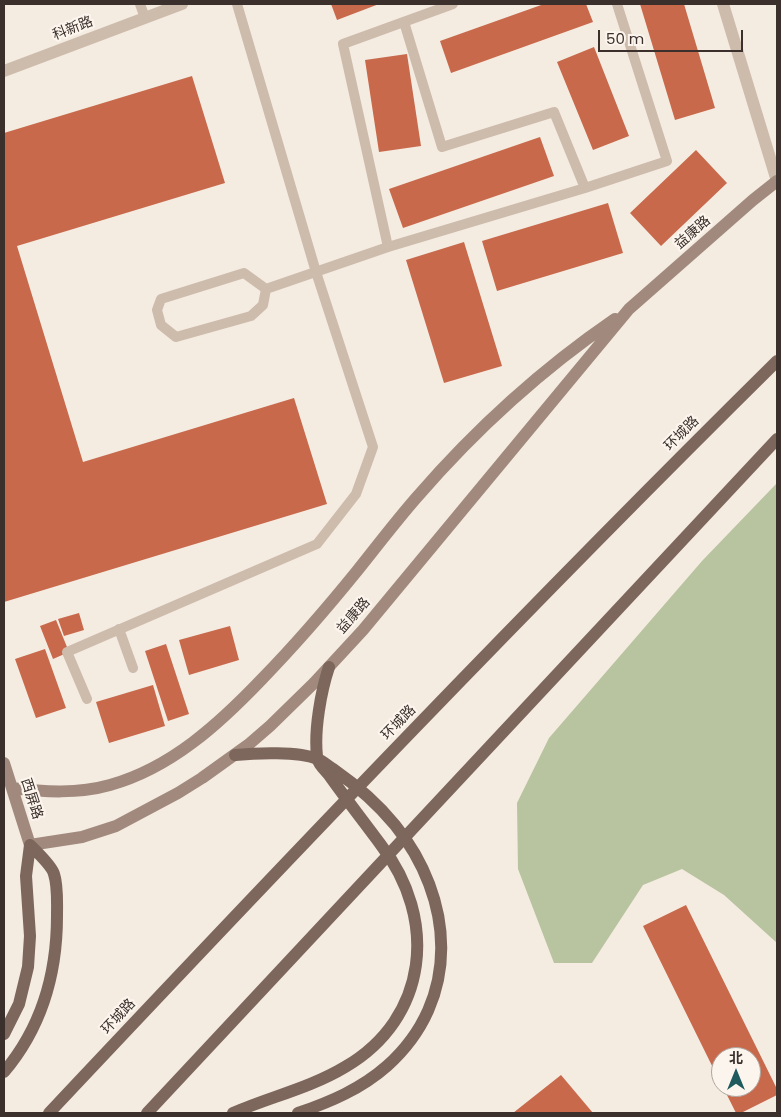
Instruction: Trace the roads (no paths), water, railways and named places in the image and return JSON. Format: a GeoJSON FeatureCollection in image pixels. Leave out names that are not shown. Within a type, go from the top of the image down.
{"type":"FeatureCollection","features":[{"type":"Feature","properties":{"kind":"main road","name":"益康路"},"geometry":{"type":"LineString","coordinates":[[12,788],[54,792],[109,785],[158,766],[183,750],[251,691],[301,637],[416,498],[464,446],[560,360],[629,309],[777,181]]}},
{"type":"Feature","properties":{"kind":"main road","name":"益康路"},"geometry":{"type":"LineString","coordinates":[[30,845],[82,837],[116,826],[178,793],[235,754],[270,726],[330,667],[629,309]]}},
{"type":"Feature","properties":{"kind":"main road","name":"环城路"},"geometry":{"type":"LineString","coordinates":[[49,1113],[473,668],[777,361]]}},
{"type":"Feature","properties":{"kind":"main road"},"geometry":{"type":"LineString","coordinates":[[147,1113],[777,438]]}},
{"type":"Feature","properties":{"kind":"main road"},"geometry":{"type":"LineString","coordinates":[[233,1113],[319,1081],[358,1059],[382,1038],[392,1025],[408,998],[413,984],[418,953],[418,936],[413,904],[408,891],[394,863],[317,758],[320,702],[330,667]]}},
{"type":"Feature","properties":{"kind":"main road"},"geometry":{"type":"LineString","coordinates":[[235,754],[272,754],[317,758],[375,802],[402,834],[428,877],[441,926],[442,954],[437,983],[419,1027],[400,1053],[358,1087],[328,1102],[298,1113]]}},
{"type":"Feature","properties":{"kind":"main road","name":"西屏路"},"geometry":{"type":"LineString","coordinates":[[4,763],[30,845]]}},
{"type":"Feature","properties":{"kind":"main road"},"geometry":{"type":"LineString","coordinates":[[4,1034],[19,1004],[28,967],[29,921],[26,876],[30,845]]}},
{"type":"Feature","properties":{"kind":"main road"},"geometry":{"type":"LineString","coordinates":[[4,1072],[20,1052],[35,1026],[46,998],[55,956],[57,910],[54,872],[30,845]]}},
{"type":"Feature","properties":{"kind":"street","name":"科新路"},"geometry":{"type":"LineString","coordinates":[[4,71],[182,4]]}},
{"type":"Feature","properties":{"kind":"street"},"geometry":{"type":"LineString","coordinates":[[723,4],[777,181]]}},
{"type":"Feature","properties":{"kind":"lane"},"geometry":{"type":"LineString","coordinates":[[140,4],[145,18]]}},
{"type":"Feature","properties":{"kind":"lane"},"geometry":{"type":"LineString","coordinates":[[87,699],[66,652],[317,544],[356,494],[373,447],[316,272],[236,4]]}},
{"type":"Feature","properties":{"kind":"lane"},"geometry":{"type":"LineString","coordinates":[[388,248],[343,44],[453,4]]}},
{"type":"Feature","properties":{"kind":"lane"},"geometry":{"type":"LineString","coordinates":[[266,289],[388,248],[667,161],[617,4]]}},
{"type":"Feature","properties":{"kind":"lane"},"geometry":{"type":"LineString","coordinates":[[404,22],[442,147],[554,112],[585,188]]}},
{"type":"Feature","properties":{"kind":"lane"},"geometry":{"type":"LineString","coordinates":[[244,273],[266,289],[263,306],[251,316],[176,337],[161,326],[157,310],[161,299],[244,273]]}},
{"type":"Feature","properties":{"kind":"lane"},"geometry":{"type":"LineString","coordinates":[[119,629],[133,668]]}}]}
